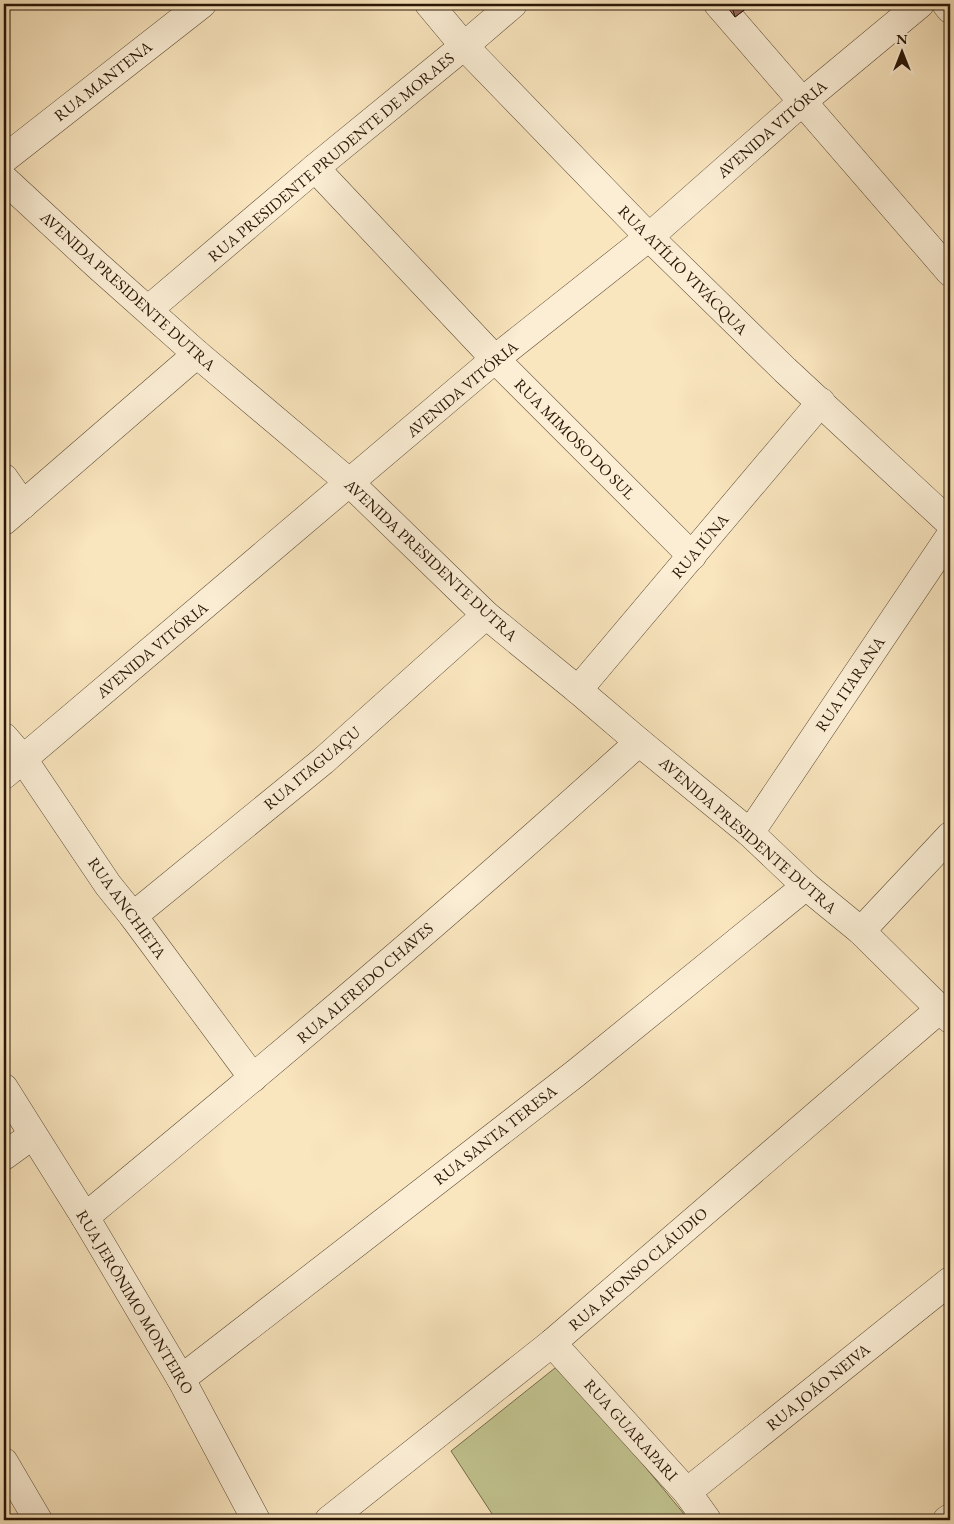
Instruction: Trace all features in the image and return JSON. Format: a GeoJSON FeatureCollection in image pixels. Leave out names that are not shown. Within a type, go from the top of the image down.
{"type":"FeatureCollection","features":[{"type":"Feature","properties":{"kind":"street","name":"RUA MANTENA"},"geometry":{"type":"LineString","coordinates":[[4,159],[202,4]]}},
{"type":"Feature","properties":{"kind":"street","name":"RUA ATÍLIO VIVÁCQUA"},"geometry":{"type":"LineString","coordinates":[[429,4],[464,46],[648,237],[785,370],[822,402],[950,523]]}},
{"type":"Feature","properties":{"kind":"street","name":"RUA PRESIDENTE PRUDENTE DE MORAES"},"geometry":{"type":"LineString","coordinates":[[149,310],[315,168],[464,46],[512,4]]}},
{"type":"Feature","properties":{"kind":"street"},"geometry":{"type":"LineString","coordinates":[[718,4],[950,272]]}},
{"type":"Feature","properties":{"kind":"street","name":"AVENIDA VITÓRIA"},"geometry":{"type":"LineString","coordinates":[[13,767],[288,533],[496,360],[648,237],[802,102],[920,4]]}},
{"type":"Feature","properties":{"kind":"street"},"geometry":{"type":"LineString","coordinates":[[946,4],[950,9]]}},
{"type":"Feature","properties":{"kind":"street","name":"RUA MIMOSO DO SUL"},"geometry":{"type":"LineString","coordinates":[[315,168],[496,360],[692,556]]}},
{"type":"Feature","properties":{"kind":"street","name":"AVENIDA PRESIDENTE DUTRA"},"geometry":{"type":"LineString","coordinates":[[4,179],[197,354],[350,483],[486,615],[750,833],[806,886],[861,931],[945,1014]]}},
{"type":"Feature","properties":{"kind":"street"},"geometry":{"type":"LineString","coordinates":[[4,478],[13,513],[197,354]]}},
{"type":"Feature","properties":{"kind":"street","name":"RUA IÚNA"},"geometry":{"type":"LineString","coordinates":[[578,690],[822,402]]}},
{"type":"Feature","properties":{"kind":"street","name":"RUA ITARANA"},"geometry":{"type":"LineString","coordinates":[[750,833],[950,536]]}},
{"type":"Feature","properties":{"kind":"street","name":"RUA ITAGUAÇU"},"geometry":{"type":"LineString","coordinates":[[133,916],[322,761],[486,615]]}},
{"type":"Feature","properties":{"kind":"street","name":"RUA ANCHIETA"},"geometry":{"type":"LineString","coordinates":[[4,737],[13,767],[133,916],[253,1078]]}},
{"type":"Feature","properties":{"kind":"street","name":"RUA ALFREDO CHAVES"},"geometry":{"type":"LineString","coordinates":[[85,1217],[253,1078],[550,823],[639,742]]}},
{"type":"Feature","properties":{"kind":"street"},"geometry":{"type":"LineString","coordinates":[[861,931],[950,836]]}},
{"type":"Feature","properties":{"kind":"street","name":"RUA SANTA TERESA"},"geometry":{"type":"LineString","coordinates":[[181,1379],[576,1073],[806,886]]}},
{"type":"Feature","properties":{"kind":"street","name":"RUA AFONSO CLÁUDIO"},"geometry":{"type":"LineString","coordinates":[[329,1520],[552,1343],[945,1014]]}},
{"type":"Feature","properties":{"kind":"street","name":"RUA JERÔNIMO MONTEIRO"},"geometry":{"type":"LineString","coordinates":[[4,1088],[85,1217],[181,1379],[256,1520]]}},
{"type":"Feature","properties":{"kind":"street"},"geometry":{"type":"LineString","coordinates":[[4,1156],[34,1135]]}},
{"type":"Feature","properties":{"kind":"street","name":"RUA JOÃO NEIVA"},"geometry":{"type":"LineString","coordinates":[[687,1492],[950,1281]]}},
{"type":"Feature","properties":{"kind":"street","name":"RUA GUARAPARI"},"geometry":{"type":"LineString","coordinates":[[552,1343],[687,1492],[708,1520]]}},
{"type":"Feature","properties":{"kind":"street"},"geometry":{"type":"LineString","coordinates":[[4,1462],[37,1520]]}},
{"type":"Feature","properties":{"kind":"green space"},"geometry":{"type":"Polygon","coordinates":[[[560,1364],[689,1520],[496,1520],[451,1451],[560,1364]]]}},
{"type":"Feature","properties":{"kind":"building"},"geometry":{"type":"Polygon","coordinates":[[[728,4],[740,4],[733,10],[728,4]]]}}]}
